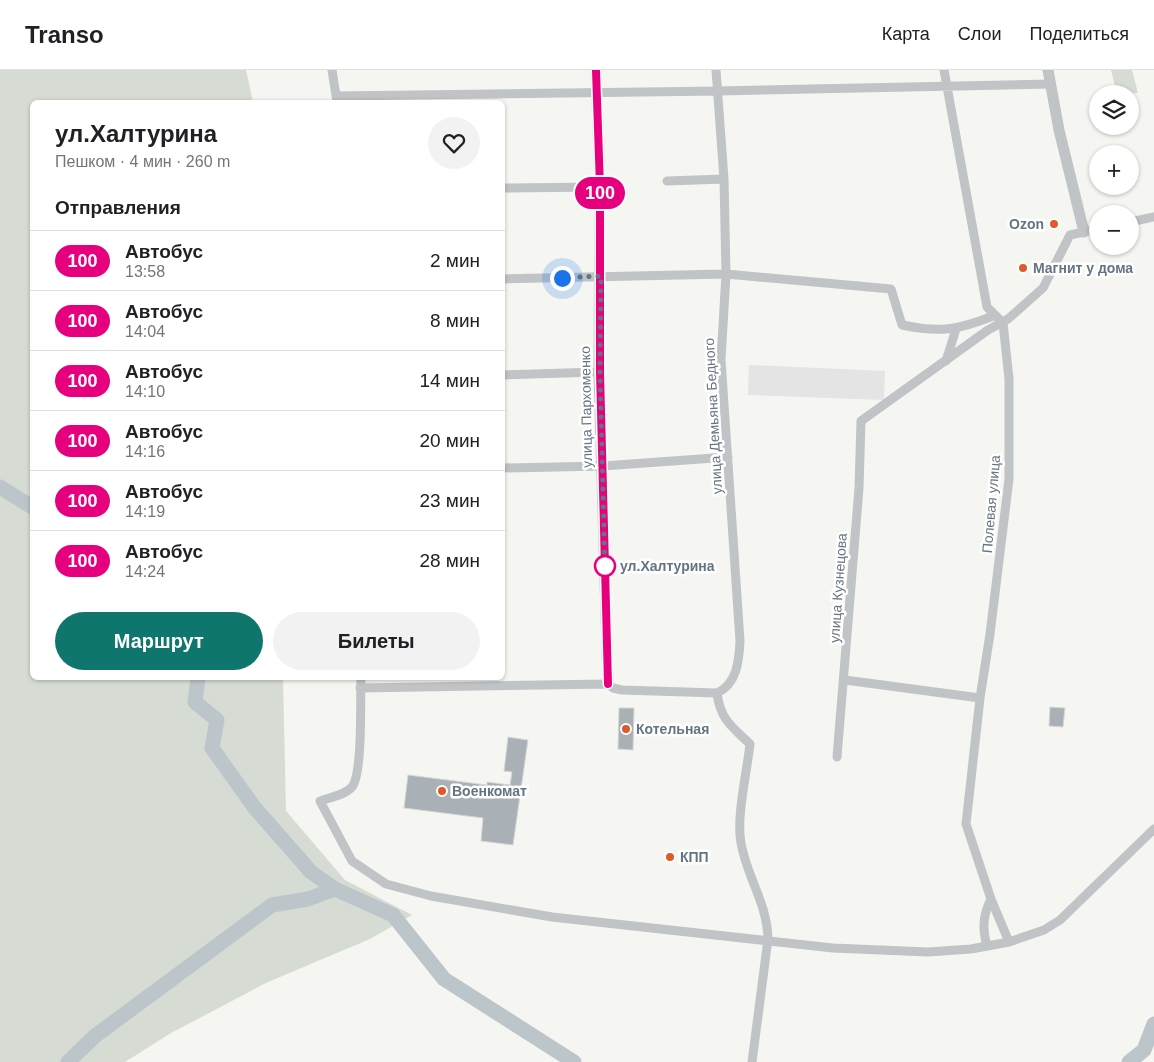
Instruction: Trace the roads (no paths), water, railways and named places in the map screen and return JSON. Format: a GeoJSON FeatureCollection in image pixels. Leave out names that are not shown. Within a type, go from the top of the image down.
{"type":"FeatureCollection","features":[{"type":"Feature","properties":{"kind":"street"},"geometry":{"type":"LineString","coordinates":[[332,70],[337,99],[1050,84]]}},
{"type":"Feature","properties":{"kind":"street","name":"улица Пархоменко"},"geometry":{"type":"LineString","coordinates":[[596,70],[600,187],[600,372],[608,684]]}},
{"type":"Feature","properties":{"kind":"street","name":"улица Демьяна Бедного"},"geometry":{"type":"LineString","coordinates":[[716,70],[724,179],[726,274],[721,360],[740,655],[737,668],[730,683],[717,693]]}},
{"type":"Feature","properties":{"kind":"street"},"geometry":{"type":"LineString","coordinates":[[944,70],[987,308],[993,316],[1003,323]]}},
{"type":"Feature","properties":{"kind":"street"},"geometry":{"type":"LineString","coordinates":[[1048,70],[1084,232]]}},
{"type":"Feature","properties":{"kind":"street"},"geometry":{"type":"LineString","coordinates":[[667,181],[724,179]]}},
{"type":"Feature","properties":{"kind":"street"},"geometry":{"type":"LineString","coordinates":[[505,188],[600,187]]}},
{"type":"Feature","properties":{"kind":"street"},"geometry":{"type":"LineString","coordinates":[[1139,220],[1154,217]]}},
{"type":"Feature","properties":{"kind":"street"},"geometry":{"type":"LineString","coordinates":[[946,361],[988,330],[1003,323],[1043,288],[1070,235],[1089,231]]}},
{"type":"Feature","properties":{"kind":"street"},"geometry":{"type":"LineString","coordinates":[[505,279],[726,274],[892,289],[902,325],[925,330],[956,329],[993,316]]}},
{"type":"Feature","properties":{"kind":"street","name":"Полевая улица"},"geometry":{"type":"LineString","coordinates":[[1003,323],[1009,379],[1009,478],[990,634],[980,698],[966,824],[991,899],[1009,942]]}},
{"type":"Feature","properties":{"kind":"street"},"geometry":{"type":"LineString","coordinates":[[946,361],[956,329]]}},
{"type":"Feature","properties":{"kind":"street","name":"улица Кузнецова"},"geometry":{"type":"LineString","coordinates":[[837,757],[860,488],[861,421],[946,361]]}},
{"type":"Feature","properties":{"kind":"street"},"geometry":{"type":"LineString","coordinates":[[505,375],[600,372]]}},
{"type":"Feature","properties":{"kind":"street"},"geometry":{"type":"LineString","coordinates":[[505,468],[603,466],[728,458]]}},
{"type":"Feature","properties":{"kind":"street"},"geometry":{"type":"LineString","coordinates":[[361,680],[360,737],[355,781],[343,793],[320,801],[352,861],[386,884],[431,896],[552,917],[768,939],[833,948],[928,952],[1009,942],[1044,930],[1060,920],[1154,829]]}},
{"type":"Feature","properties":{"kind":"street"},"geometry":{"type":"LineString","coordinates":[[845,680],[980,698]]}},
{"type":"Feature","properties":{"kind":"street"},"geometry":{"type":"LineString","coordinates":[[360,688],[608,684],[612,688],[622,690],[717,693],[718,706],[724,719],[750,744],[739,832],[745,860],[767,920],[768,939],[752,1062]]}},
{"type":"Feature","properties":{"kind":"street"},"geometry":{"type":"LineString","coordinates":[[987,946],[983,929],[984,912],[991,899]]}},
{"type":"Feature","properties":{"kind":"waterway"},"geometry":{"type":"LineString","coordinates":[[0,487],[30,506]]}},
{"type":"Feature","properties":{"kind":"waterway"},"geometry":{"type":"LineString","coordinates":[[198,680],[195,702],[217,720],[212,748],[254,807],[311,872],[335,889],[393,915],[444,979],[574,1062]]}},
{"type":"Feature","properties":{"kind":"waterway"},"geometry":{"type":"LineString","coordinates":[[68,1062],[95,1036],[272,905],[308,899],[335,889]]}},
{"type":"Feature","properties":{"kind":"waterway"},"geometry":{"type":"LineString","coordinates":[[1129,1062],[1144,1050],[1154,1024]]}},
{"type":"Feature","properties":{"kind":"place","name":"Ozon"},"geometry":{"type":"Point","coordinates":[1054,224]}},
{"type":"Feature","properties":{"kind":"place","name":"Магнит у дома"},"geometry":{"type":"Point","coordinates":[1023,268]}},
{"type":"Feature","properties":{"kind":"place","name":"ул.Халтурина"},"geometry":{"type":"Point","coordinates":[605,566]}},
{"type":"Feature","properties":{"kind":"place","name":"Котельная"},"geometry":{"type":"Point","coordinates":[626,729]}},
{"type":"Feature","properties":{"kind":"place","name":"Военкомат"},"geometry":{"type":"Point","coordinates":[442,791]}},
{"type":"Feature","properties":{"kind":"place","name":"КПП"},"geometry":{"type":"Point","coordinates":[670,857]}}]}
